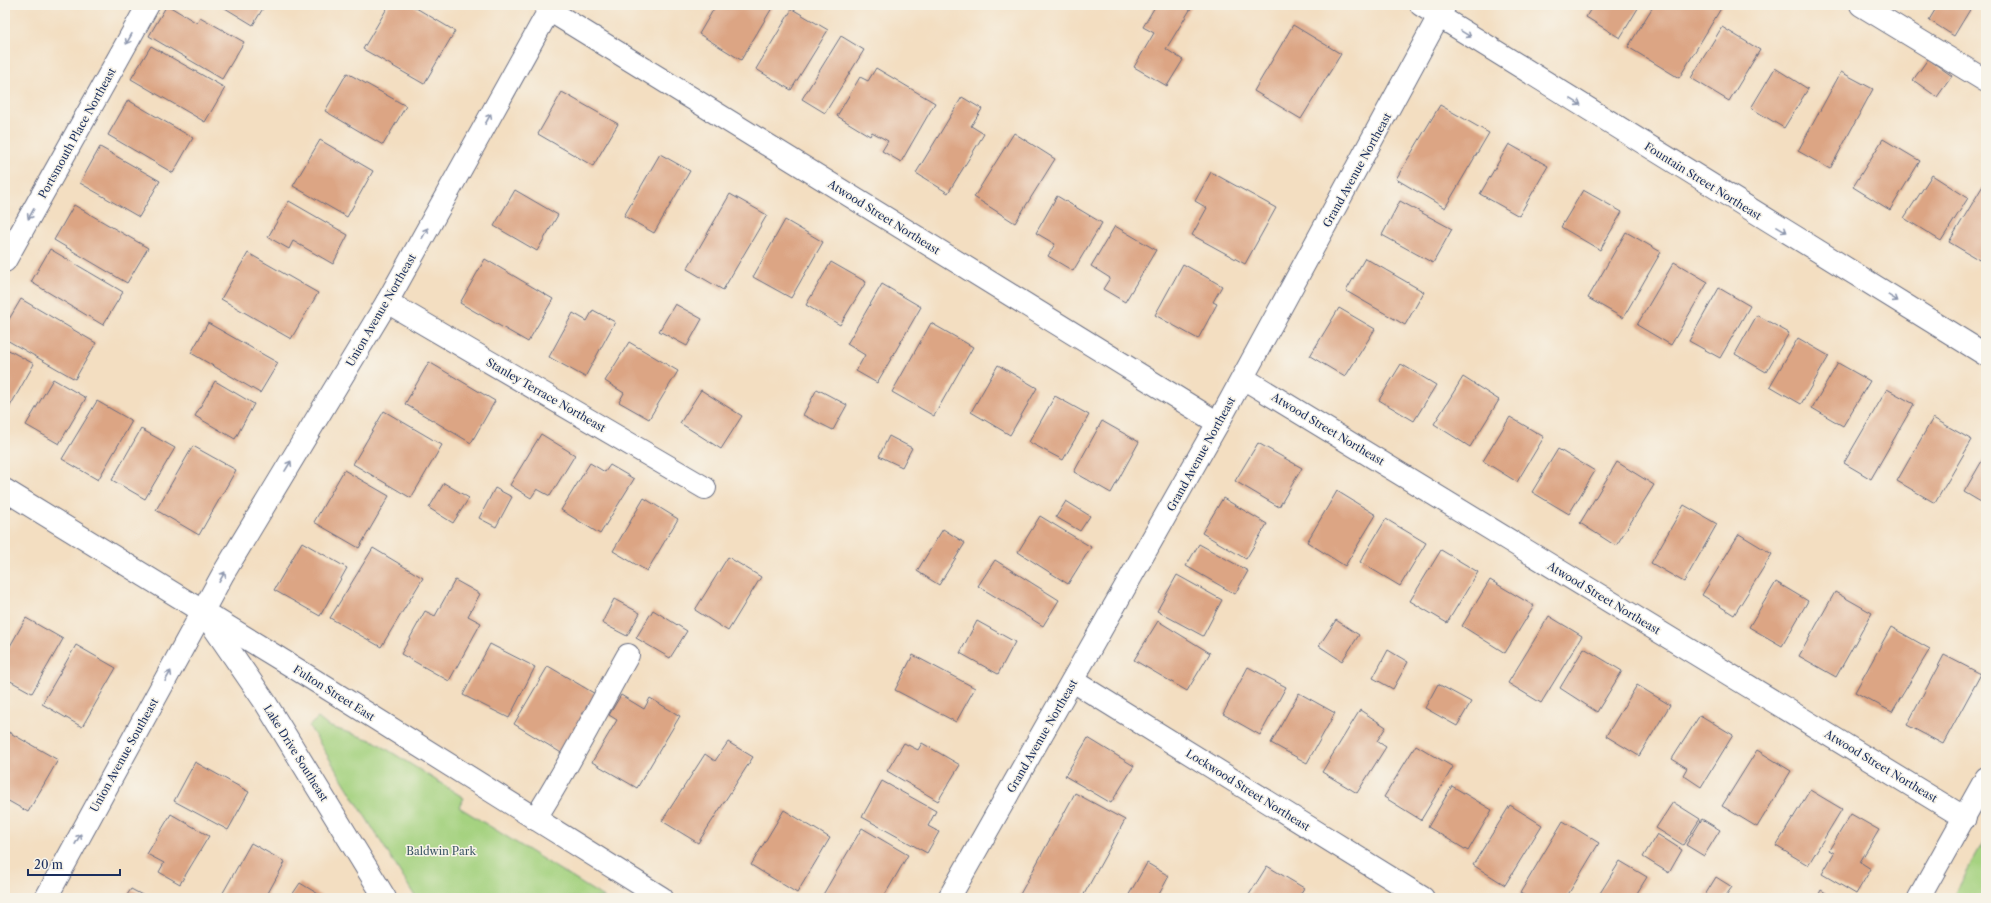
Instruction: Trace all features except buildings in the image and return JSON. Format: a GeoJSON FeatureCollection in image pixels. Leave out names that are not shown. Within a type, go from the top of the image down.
{"type":"FeatureCollection","features":[{"type":"Feature","properties":{"kind":"street","name":"Portsmouth Place Northeast"},"geometry":{"type":"LineString","coordinates":[[5,261],[148,5]]}},
{"type":"Feature","properties":{"kind":"street","name":"Fountain Street Northeast"},"geometry":{"type":"LineString","coordinates":[[1421,5],[1442,11],[1986,355]]}},
{"type":"Feature","properties":{"kind":"street"},"geometry":{"type":"LineString","coordinates":[[1861,5],[1986,80]]}},
{"type":"Feature","properties":{"kind":"street","name":"Union Avenue Northeast"},"geometry":{"type":"LineString","coordinates":[[203,612],[223,574],[387,302],[550,8]]}},
{"type":"Feature","properties":{"kind":"street","name":"Atwood Street Northeast"},"geometry":{"type":"LineString","coordinates":[[550,8],[1218,423]]}},
{"type":"Feature","properties":{"kind":"street","name":"Grand Avenue Northeast"},"geometry":{"type":"LineString","coordinates":[[949,898],[1218,423],[1442,11]]}},
{"type":"Feature","properties":{"kind":"street","name":"Stanley Terrace Northeast"},"geometry":{"type":"LineString","coordinates":[[387,302],[705,488]]}},
{"type":"Feature","properties":{"kind":"street","name":"Atwood Street Northeast"},"geometry":{"type":"LineString","coordinates":[[1243,378],[1965,818]]}},
{"type":"Feature","properties":{"kind":"street","name":"Fulton Street East"},"geometry":{"type":"LineString","coordinates":[[5,490],[662,898]]}},
{"type":"Feature","properties":{"kind":"street","name":"Union Avenue Southeast"},"geometry":{"type":"LineString","coordinates":[[46,898],[203,612]]}},
{"type":"Feature","properties":{"kind":"street","name":"Lake Drive Southeast"},"geometry":{"type":"LineString","coordinates":[[203,612],[265,702],[385,898]]}},
{"type":"Feature","properties":{"kind":"street"},"geometry":{"type":"LineString","coordinates":[[535,819],[557,784],[628,655]]}},
{"type":"Feature","properties":{"kind":"street","name":"Lockwood Street Northeast"},"geometry":{"type":"LineString","coordinates":[[1073,681],[1423,898]]}},
{"type":"Feature","properties":{"kind":"street"},"geometry":{"type":"LineString","coordinates":[[1919,898],[1986,778]]}},
{"type":"Feature","properties":{"kind":"green space","name":"Baldwin Park"},"geometry":{"type":"Polygon","coordinates":[[[318,718],[328,726],[374,741],[464,798],[459,807],[605,898],[416,898],[309,726],[318,718]]]}},
{"type":"Feature","properties":{"kind":"green space"},"geometry":{"type":"Polygon","coordinates":[[[1986,837],[1986,898],[1952,898],[1986,837]]]}}]}
